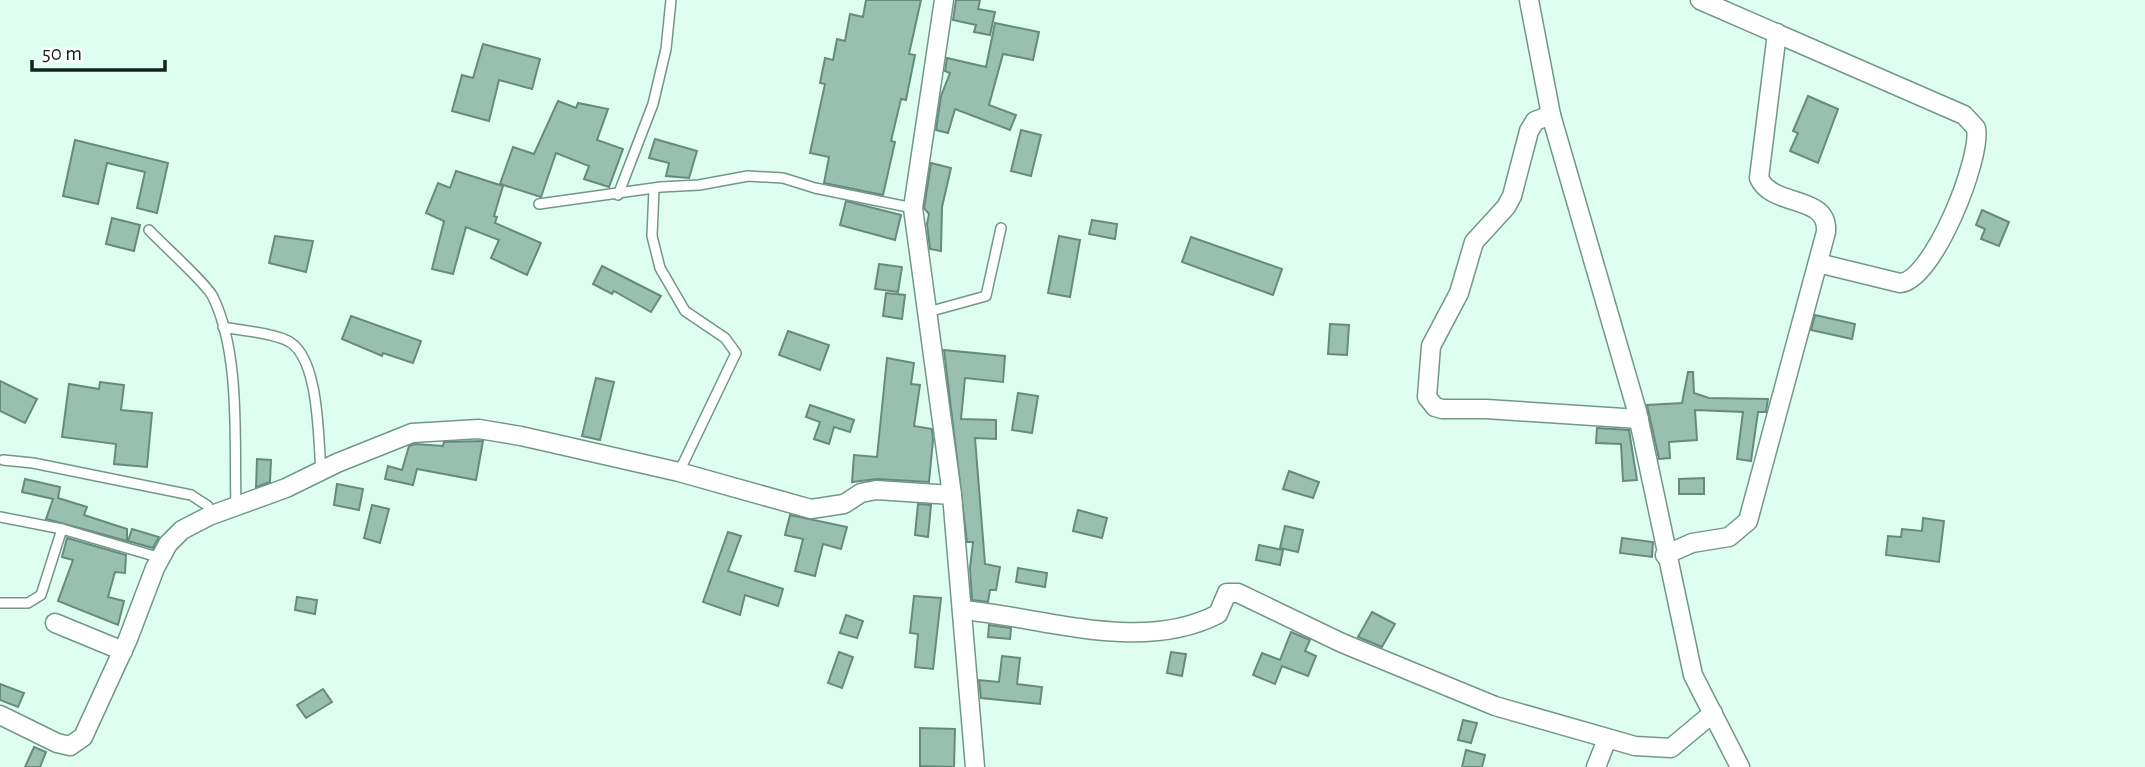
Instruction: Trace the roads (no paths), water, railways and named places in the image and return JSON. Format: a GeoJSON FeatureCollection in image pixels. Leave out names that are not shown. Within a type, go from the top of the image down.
{"type":"FeatureCollection","features":[{"type":"Feature","properties":{"kind":"street"},"geometry":{"type":"LineString","coordinates":[[944,0],[913,208],[953,495],[975,767]]}},
{"type":"Feature","properties":{"kind":"street"},"geometry":{"type":"LineString","coordinates":[[1529,0],[1550,115],[1639,419],[1665,555],[1693,675],[1740,767]]}},
{"type":"Feature","properties":{"kind":"street"},"geometry":{"type":"LineString","coordinates":[[1700,0],[1964,115],[1972,121],[1978,135],[1951,226],[1913,279],[1900,283],[1818,263]]}},
{"type":"Feature","properties":{"kind":"street"},"geometry":{"type":"LineString","coordinates":[[1665,555],[1692,543],[1729,537],[1748,521],[1826,232],[1825,217],[1820,211],[1765,188],[1759,178],[1777,33]]}},
{"type":"Feature","properties":{"kind":"street"},"geometry":{"type":"LineString","coordinates":[[1550,115],[1535,121],[1506,207],[1474,242],[1459,293],[1431,346],[1427,397],[1435,407],[1442,409],[1486,409],[1639,419]]}},
{"type":"Feature","properties":{"kind":"street"},"geometry":{"type":"LineString","coordinates":[[0,715],[57,743],[70,746],[83,737],[123,650],[160,558],[182,530],[209,516],[412,433],[479,429],[679,472],[811,509],[844,505],[861,493],[876,490],[953,495]]}},
{"type":"Feature","properties":{"kind":"street"},"geometry":{"type":"LineString","coordinates":[[962,610],[1106,629],[1166,631],[1218,614],[1227,593],[1238,593],[1342,643],[1495,706],[1607,739],[1635,746],[1671,748],[1713,713]]}},
{"type":"Feature","properties":{"kind":"street"},"geometry":{"type":"LineString","coordinates":[[55,624],[123,650]]}},
{"type":"Feature","properties":{"kind":"street"},"geometry":{"type":"LineString","coordinates":[[1596,767],[1607,739]]}},
{"type":"Feature","properties":{"kind":"lane"},"geometry":{"type":"LineString","coordinates":[[618,195],[653,104],[666,49],[671,0]]}},
{"type":"Feature","properties":{"kind":"lane"},"geometry":{"type":"LineString","coordinates":[[539,204],[699,186],[748,176],[783,178],[815,188],[913,208]]}},
{"type":"Feature","properties":{"kind":"lane"},"geometry":{"type":"LineString","coordinates":[[654,189],[652,236],[660,268],[685,311],[724,338],[736,353],[679,472]]}},
{"type":"Feature","properties":{"kind":"lane"},"geometry":{"type":"LineString","coordinates":[[928,312],[986,296],[1001,228]]}},
{"type":"Feature","properties":{"kind":"lane"},"geometry":{"type":"LineString","coordinates":[[149,230],[212,295],[223,327],[229,359],[236,506]]}},
{"type":"Feature","properties":{"kind":"lane"},"geometry":{"type":"LineString","coordinates":[[223,327],[288,340],[297,349],[305,363],[314,392],[321,471]]}},
{"type":"Feature","properties":{"kind":"lane"},"geometry":{"type":"LineString","coordinates":[[3,460],[33,463],[191,495],[208,506],[209,516]]}},
{"type":"Feature","properties":{"kind":"lane"},"geometry":{"type":"LineString","coordinates":[[0,517],[62,529],[160,558]]}},
{"type":"Feature","properties":{"kind":"lane"},"geometry":{"type":"LineString","coordinates":[[0,603],[28,603],[41,595],[62,529]]}}]}
